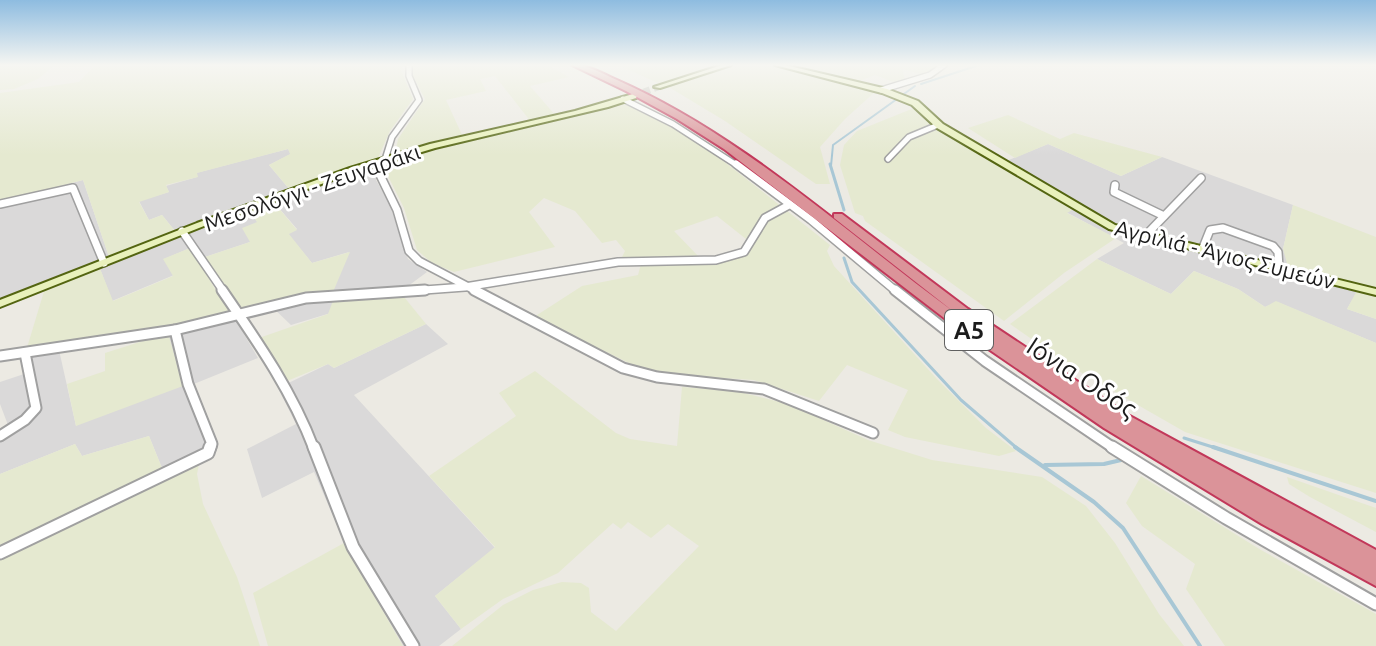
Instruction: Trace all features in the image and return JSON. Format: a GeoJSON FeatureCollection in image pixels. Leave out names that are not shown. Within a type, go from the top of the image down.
{"type":"FeatureCollection","features":[{"type":"Feature","properties":{"kind":"highway","name":"Ιόνια Οδός"},"geometry":{"type":"LineString","coordinates":[[643,95],[719,138],[1019,365],[1109,425],[1250,510],[1376,577]]}},
{"type":"Feature","properties":{"kind":"highway","name":"Ιόνια Οδός"},"geometry":{"type":"LineString","coordinates":[[658,95],[729,135],[963,312],[1122,419],[1376,560]]}},
{"type":"Feature","properties":{"kind":"main road","name":"Αγριλιά - Άγιος Συμεών"},"geometry":{"type":"LineString","coordinates":[[894,95],[924,108],[938,125],[1097,220],[1145,236],[1376,292]]}},
{"type":"Feature","properties":{"kind":"main road","name":"Μεσολόγγι - Ζευγαράκι"},"geometry":{"type":"LineString","coordinates":[[0,304],[182,231],[382,161],[441,144],[560,118],[628,97]]}},
{"type":"Feature","properties":{"kind":"street"},"geometry":{"type":"LineString","coordinates":[[417,95],[419,100],[398,128],[382,161],[380,176],[397,210],[409,251],[423,263],[623,368],[657,377],[764,389],[873,433]]}},
{"type":"Feature","properties":{"kind":"street"},"geometry":{"type":"LineString","coordinates":[[628,97],[701,140],[789,205],[942,328],[1078,424],[1145,468],[1376,604]]}},
{"type":"Feature","properties":{"kind":"street"},"geometry":{"type":"LineString","coordinates":[[888,159],[896,146],[910,134],[938,125]]}},
{"type":"Feature","properties":{"kind":"street"},"geometry":{"type":"LineString","coordinates":[[1145,236],[1201,178]]}},
{"type":"Feature","properties":{"kind":"street"},"geometry":{"type":"LineString","coordinates":[[1115,185],[1114,192],[1164,216]]}},
{"type":"Feature","properties":{"kind":"street"},"geometry":{"type":"LineString","coordinates":[[0,204],[73,188],[77,191],[104,263]]}},
{"type":"Feature","properties":{"kind":"street"},"geometry":{"type":"LineString","coordinates":[[0,356],[175,330],[306,298],[465,287],[618,262],[680,263],[739,255],[749,247],[751,238],[765,218],[789,205]]}},
{"type":"Feature","properties":{"kind":"street"},"geometry":{"type":"LineString","coordinates":[[1202,250],[1210,230],[1223,228],[1273,246],[1278,252],[1279,267]]}},
{"type":"Feature","properties":{"kind":"street"},"geometry":{"type":"LineString","coordinates":[[182,231],[269,358],[304,423],[353,547],[413,646]]}},
{"type":"Feature","properties":{"kind":"street"},"geometry":{"type":"LineString","coordinates":[[0,553],[208,453],[212,444],[188,384],[175,330]]}},
{"type":"Feature","properties":{"kind":"street"},"geometry":{"type":"LineString","coordinates":[[0,436],[25,420],[36,408],[25,353]]}},
{"type":"Feature","properties":{"kind":"shaded area"},"geometry":{"type":"Polygon","coordinates":[[[1048,144],[1121,176],[1162,157],[1293,205],[1283,249],[1361,285],[1347,309],[1376,319],[1376,343],[1277,302],[1265,307],[1238,289],[1194,271],[1171,294],[1097,259],[1124,243],[1066,212],[1073,209],[999,164],[1048,144]]]}},
{"type":"Feature","properties":{"kind":"shaded area"},"geometry":{"type":"Polygon","coordinates":[[[288,149],[291,154],[269,165],[290,190],[175,231],[162,215],[149,220],[139,201],[169,192],[166,186],[197,177],[196,173],[288,149]]]}},
{"type":"Feature","properties":{"kind":"shaded area"},"geometry":{"type":"Polygon","coordinates":[[[372,166],[376,168],[376,180],[390,205],[408,259],[427,272],[400,292],[291,325],[267,302],[302,295],[349,252],[312,263],[288,234],[297,229],[272,200],[372,166]]]}},
{"type":"Feature","properties":{"kind":"shaded area"},"geometry":{"type":"Polygon","coordinates":[[[83,180],[109,257],[0,300],[0,202],[83,180]]]}},
{"type":"Feature","properties":{"kind":"shaded area"},"geometry":{"type":"Polygon","coordinates":[[[248,209],[258,223],[250,242],[202,258],[195,246],[164,259],[174,275],[112,301],[99,266],[248,209]]]}},
{"type":"Feature","properties":{"kind":"shaded area"},"geometry":{"type":"Polygon","coordinates":[[[234,317],[258,358],[184,388],[207,447],[164,473],[149,436],[82,456],[75,444],[0,474],[0,430],[8,425],[0,404],[0,382],[24,374],[21,357],[59,350],[76,426],[168,333],[234,317]]]}},
{"type":"Feature","properties":{"kind":"shaded area"},"geometry":{"type":"Polygon","coordinates":[[[426,324],[448,344],[354,395],[495,548],[435,596],[461,629],[439,646],[403,646],[346,546],[314,472],[262,498],[247,449],[296,424],[278,388],[328,364],[334,368],[426,324]]]}},
{"type":"Feature","properties":{"kind":"green space"},"geometry":{"type":"Polygon","coordinates":[[[0,95],[411,95],[413,99],[390,131],[377,160],[290,190],[269,165],[290,154],[288,149],[197,173],[198,177],[166,185],[169,192],[139,202],[149,220],[162,215],[175,231],[109,257],[83,180],[0,202],[0,95]]]}},
{"type":"Feature","properties":{"kind":"green space"},"geometry":{"type":"Polygon","coordinates":[[[423,95],[468,95],[446,100],[463,137],[395,155],[398,139],[425,99],[423,95]]]}},
{"type":"Feature","properties":{"kind":"green space"},"geometry":{"type":"Polygon","coordinates":[[[510,95],[538,95],[556,116],[531,122],[510,95]]]}},
{"type":"Feature","properties":{"kind":"green space"},"geometry":{"type":"Polygon","coordinates":[[[682,95],[871,95],[820,147],[830,184],[816,184],[682,95]]]}},
{"type":"Feature","properties":{"kind":"green space"},"geometry":{"type":"Polygon","coordinates":[[[623,104],[640,109],[703,145],[782,207],[746,239],[717,216],[674,231],[700,258],[621,259],[625,251],[616,240],[602,243],[575,211],[544,198],[529,212],[555,247],[454,272],[432,263],[417,250],[404,208],[386,172],[390,161],[445,145],[623,104]]]}},
{"type":"Feature","properties":{"kind":"green space"},"geometry":{"type":"Polygon","coordinates":[[[919,108],[930,122],[953,138],[1074,209],[1067,213],[1116,238],[1064,273],[1004,321],[855,213],[840,165],[844,145],[857,131],[919,108]]]}},
{"type":"Feature","properties":{"kind":"green space"},"geometry":{"type":"Polygon","coordinates":[[[1008,115],[1060,139],[1074,133],[1162,157],[1121,176],[1048,144],[1015,158],[968,128],[1008,115]]]}},
{"type":"Feature","properties":{"kind":"green space"},"geometry":{"type":"Polygon","coordinates":[[[272,200],[297,230],[289,234],[312,263],[350,252],[333,292],[278,299],[239,310],[202,258],[250,242],[242,228],[257,222],[248,209],[272,200]]]}},
{"type":"Feature","properties":{"kind":"green space"},"geometry":{"type":"Polygon","coordinates":[[[1293,205],[1376,237],[1376,319],[1347,309],[1360,285],[1288,267],[1283,249],[1293,205]]]}},
{"type":"Feature","properties":{"kind":"green space"},"geometry":{"type":"Polygon","coordinates":[[[786,210],[830,245],[827,251],[834,266],[936,378],[986,428],[1016,451],[999,456],[905,437],[888,430],[908,390],[847,365],[819,401],[754,380],[675,375],[633,365],[534,317],[582,286],[638,275],[641,264],[715,262],[746,253],[769,218],[786,210]]]}},
{"type":"Feature","properties":{"kind":"green space"},"geometry":{"type":"Polygon","coordinates":[[[190,248],[230,313],[172,327],[26,351],[45,288],[99,266],[113,301],[173,276],[163,259],[190,248]]]}},
{"type":"Feature","properties":{"kind":"green space"},"geometry":{"type":"Polygon","coordinates":[[[1097,259],[1171,294],[1194,271],[1238,289],[1265,307],[1276,301],[1376,343],[1376,493],[1185,432],[1075,369],[1010,324],[1097,259]]]}},
{"type":"Feature","properties":{"kind":"green space"},"geometry":{"type":"Polygon","coordinates":[[[400,292],[426,324],[334,368],[328,364],[287,381],[259,338],[328,314],[334,298],[400,292]]]}},
{"type":"Feature","properties":{"kind":"green space"},"geometry":{"type":"Polygon","coordinates":[[[168,333],[183,386],[76,426],[67,384],[105,371],[105,353],[168,333]]]}},
{"type":"Feature","properties":{"kind":"green space"},"geometry":{"type":"Polygon","coordinates":[[[535,371],[616,433],[630,439],[677,446],[682,387],[736,391],[788,404],[868,440],[932,460],[1042,477],[1086,506],[1115,543],[1159,614],[1184,646],[452,646],[503,605],[533,590],[562,582],[581,583],[589,588],[591,612],[616,631],[699,546],[668,524],[651,538],[628,522],[621,529],[613,523],[558,573],[503,599],[461,629],[435,596],[495,547],[429,476],[516,416],[499,393],[535,371]]]}},
{"type":"Feature","properties":{"kind":"green space"},"geometry":{"type":"Polygon","coordinates":[[[149,436],[164,473],[201,455],[197,474],[203,504],[237,577],[260,646],[0,646],[0,474],[75,444],[82,456],[149,436]]]}},
{"type":"Feature","properties":{"kind":"green space"},"geometry":{"type":"Polygon","coordinates":[[[1141,476],[1261,550],[1376,614],[1376,646],[1225,646],[1186,589],[1195,564],[1142,526],[1126,503],[1141,476]]]}},
{"type":"Feature","properties":{"kind":"green space"},"geometry":{"type":"Polygon","coordinates":[[[1287,477],[1376,508],[1376,532],[1310,497],[1289,484],[1287,477]]]}},
{"type":"Feature","properties":{"kind":"green space"},"geometry":{"type":"Polygon","coordinates":[[[344,543],[403,646],[268,646],[253,593],[344,543]]]}},
{"type":"Feature","properties":{"kind":"waterway"},"geometry":{"type":"LineString","coordinates":[[831,166],[833,145],[902,95]]}},
{"type":"Feature","properties":{"kind":"waterway"},"geometry":{"type":"LineString","coordinates":[[830,164],[844,210]]}},
{"type":"Feature","properties":{"kind":"waterway"},"geometry":{"type":"LineString","coordinates":[[844,258],[852,282],[961,400],[1018,449]]}},
{"type":"Feature","properties":{"kind":"waterway"},"geometry":{"type":"LineString","coordinates":[[1184,438],[1219,449]]}},
{"type":"Feature","properties":{"kind":"waterway"},"geometry":{"type":"LineString","coordinates":[[1015,447],[1094,502],[1123,528],[1200,646]]}},
{"type":"Feature","properties":{"kind":"waterway"},"geometry":{"type":"LineString","coordinates":[[1213,447],[1376,501]]}},
{"type":"Feature","properties":{"kind":"waterway"},"geometry":{"type":"LineString","coordinates":[[1045,465],[1104,464],[1121,460]]}}]}
